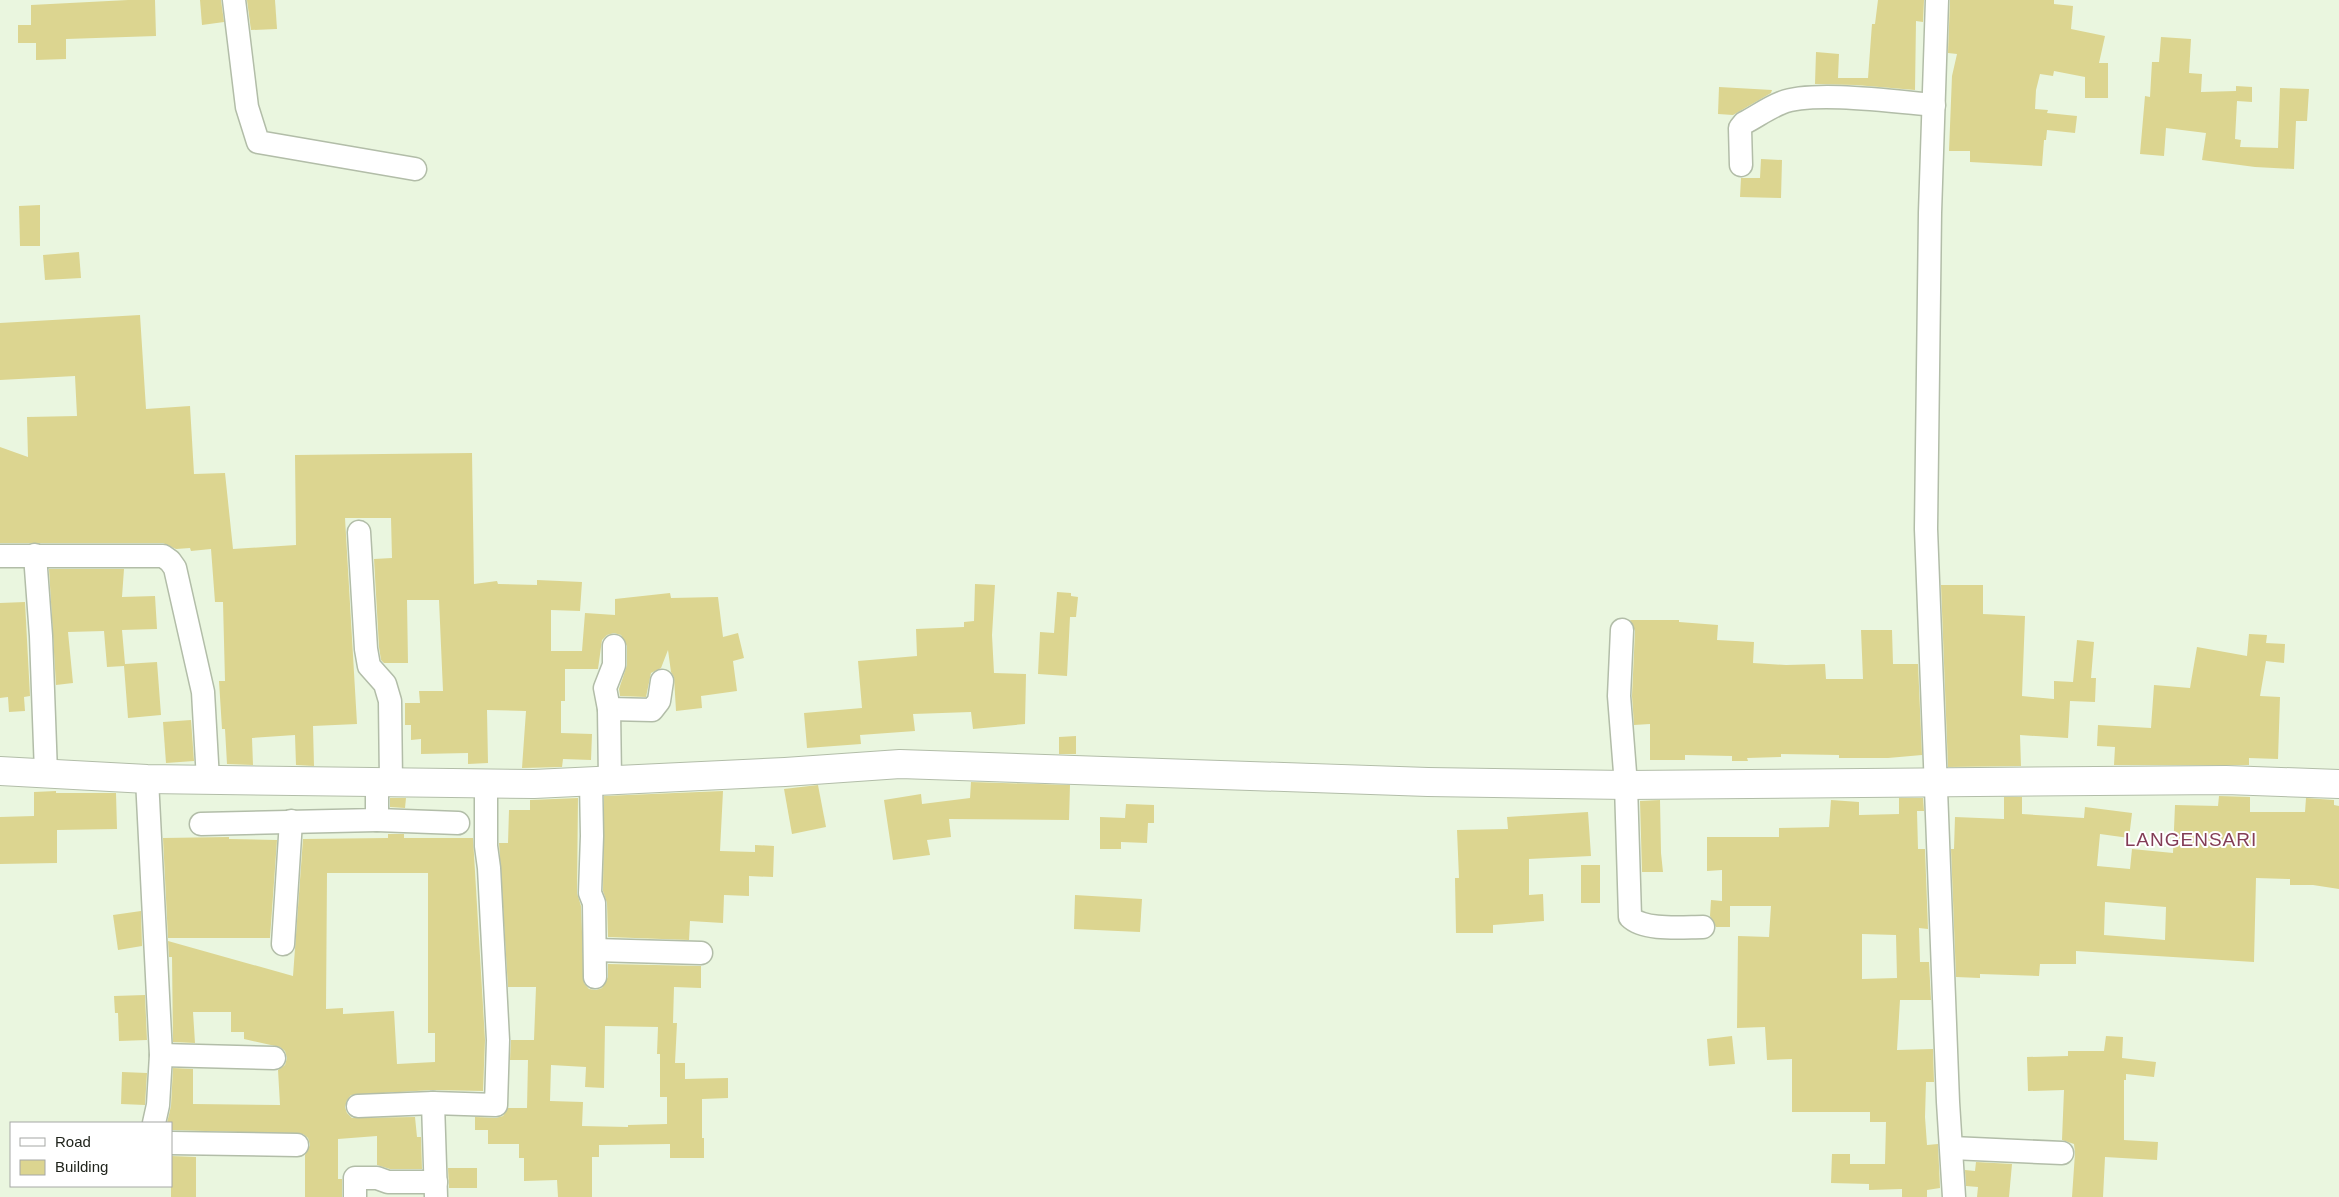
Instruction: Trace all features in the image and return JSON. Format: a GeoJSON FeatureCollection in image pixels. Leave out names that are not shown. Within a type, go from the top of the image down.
{"type":"FeatureCollection","features":[{"type":"Feature","properties":{"kind":"main road"},"geometry":{"type":"LineString","coordinates":[[0,771],[147,779],[486,783],[601,781],[900,764],[1428,782],[1626,785],[2226,780],[2339,784]]}},
{"type":"Feature","properties":{"kind":"street"},"geometry":{"type":"LineString","coordinates":[[234,0],[247,107],[258,142],[415,169]]}},
{"type":"Feature","properties":{"kind":"street"},"geometry":{"type":"LineString","coordinates":[[1936,0],[1930,213],[1926,529],[1954,1197]]}},
{"type":"Feature","properties":{"kind":"street"},"geometry":{"type":"LineString","coordinates":[[1741,165],[1740,128],[1744,123],[1782,102],[1838,98],[1934,105]]}},
{"type":"Feature","properties":{"kind":"street"},"geometry":{"type":"LineString","coordinates":[[359,532],[368,666],[385,684],[390,701],[384,782],[377,820]]}},
{"type":"Feature","properties":{"kind":"street"},"geometry":{"type":"LineString","coordinates":[[35,555],[41,636],[46,773]]}},
{"type":"Feature","properties":{"kind":"street"},"geometry":{"type":"LineString","coordinates":[[0,556],[163,556],[170,561],[175,568],[203,692],[208,780]]}},
{"type":"Feature","properties":{"kind":"street"},"geometry":{"type":"LineString","coordinates":[[1622,630],[1618,696],[1626,785],[1630,917],[1635,922],[1646,926],[1703,927]]}},
{"type":"Feature","properties":{"kind":"street"},"geometry":{"type":"LineString","coordinates":[[595,977],[594,903],[590,893],[592,836],[601,781],[609,709],[604,688],[614,665],[614,646]]}},
{"type":"Feature","properties":{"kind":"street"},"geometry":{"type":"LineString","coordinates":[[609,709],[652,710],[659,701],[662,681]]}},
{"type":"Feature","properties":{"kind":"street"},"geometry":{"type":"LineString","coordinates":[[147,779],[161,1055],[158,1105],[154,1122]]}},
{"type":"Feature","properties":{"kind":"street"},"geometry":{"type":"LineString","coordinates":[[358,1106],[433,1103],[496,1104],[498,1040],[489,868],[486,846],[486,783]]}},
{"type":"Feature","properties":{"kind":"street"},"geometry":{"type":"LineString","coordinates":[[201,824],[377,820],[458,823]]}},
{"type":"Feature","properties":{"kind":"street"},"geometry":{"type":"LineString","coordinates":[[283,944],[291,821]]}},
{"type":"Feature","properties":{"kind":"street"},"geometry":{"type":"LineString","coordinates":[[595,950],[701,953]]}},
{"type":"Feature","properties":{"kind":"street"},"geometry":{"type":"LineString","coordinates":[[161,1055],[274,1058]]}},
{"type":"Feature","properties":{"kind":"street"},"geometry":{"type":"LineString","coordinates":[[355,1197],[355,1178],[377,1178],[388,1182],[436,1189],[433,1103]]}},
{"type":"Feature","properties":{"kind":"street"},"geometry":{"type":"LineString","coordinates":[[172,1144],[297,1145]]}},
{"type":"Feature","properties":{"kind":"street"},"geometry":{"type":"LineString","coordinates":[[1952,1148],[2062,1153]]}},
{"type":"Feature","properties":{"kind":"building"},"geometry":{"type":"Polygon","coordinates":[[[155,0],[156,36],[66,39],[66,59],[36,60],[36,43],[18,43],[18,25],[31,25],[31,5],[155,0]]]}},
{"type":"Feature","properties":{"kind":"building"},"geometry":{"type":"Polygon","coordinates":[[[200,0],[221,0],[224,22],[202,25],[200,0]]]}},
{"type":"Feature","properties":{"kind":"building"},"geometry":{"type":"Polygon","coordinates":[[[247,0],[275,0],[277,29],[251,30],[247,0]]]}},
{"type":"Feature","properties":{"kind":"building"},"geometry":{"type":"Polygon","coordinates":[[[1878,0],[1924,0],[1923,22],[1916,21],[1915,90],[1815,84],[1816,52],[1839,54],[1838,78],[1868,78],[1872,24],[1875,24],[1878,0]]]}},
{"type":"Feature","properties":{"kind":"building"},"geometry":{"type":"Polygon","coordinates":[[[1950,0],[2054,0],[2054,4],[2073,6],[2071,29],[2105,36],[2099,63],[2108,63],[2108,98],[2085,98],[2085,77],[2054,71],[2053,76],[2040,74],[2036,90],[2035,109],[2048,110],[2047,113],[2077,116],[2075,133],[2047,130],[2046,140],[2044,140],[2042,166],[1970,162],[1970,151],[1949,151],[1952,76],[1957,54],[1948,53],[1950,0]]]}},
{"type":"Feature","properties":{"kind":"building"},"geometry":{"type":"Polygon","coordinates":[[[2161,37],[2191,39],[2189,73],[2202,74],[2201,92],[2236,91],[2236,86],[2252,87],[2252,102],[2237,101],[2235,139],[2241,140],[2240,147],[2278,148],[2280,88],[2309,89],[2307,121],[2296,121],[2294,169],[2255,167],[2202,160],[2206,133],[2166,128],[2164,156],[2140,154],[2145,96],[2150,97],[2152,62],[2159,62],[2161,37]]]}},
{"type":"Feature","properties":{"kind":"building"},"geometry":{"type":"Polygon","coordinates":[[[1719,87],[1772,90],[1771,93],[1733,115],[1718,114],[1719,87]]]}},
{"type":"Feature","properties":{"kind":"building"},"geometry":{"type":"Polygon","coordinates":[[[1761,159],[1782,160],[1781,198],[1740,197],[1741,178],[1760,178],[1761,159]]]}},
{"type":"Feature","properties":{"kind":"building"},"geometry":{"type":"Polygon","coordinates":[[[40,205],[40,246],[20,246],[19,206],[40,205]]]}},
{"type":"Feature","properties":{"kind":"building"},"geometry":{"type":"Polygon","coordinates":[[[79,252],[81,278],[45,280],[43,255],[79,252]]]}},
{"type":"Feature","properties":{"kind":"building"},"geometry":{"type":"Polygon","coordinates":[[[140,315],[146,409],[190,406],[194,474],[225,473],[233,549],[296,545],[295,455],[472,453],[474,584],[497,581],[498,584],[537,585],[537,580],[582,582],[580,611],[551,610],[551,651],[582,651],[585,613],[615,615],[615,599],[670,593],[671,598],[718,597],[723,637],[738,633],[744,658],[733,661],[737,691],[701,696],[702,708],[676,711],[674,677],[671,672],[668,650],[661,668],[651,673],[646,697],[620,696],[619,689],[627,665],[627,646],[621,635],[614,633],[607,635],[602,640],[598,669],[565,669],[565,701],[561,701],[561,733],[592,734],[591,760],[563,759],[562,767],[522,768],[526,711],[487,710],[488,763],[468,764],[468,753],[421,754],[421,739],[411,740],[411,725],[405,725],[405,703],[420,703],[419,691],[443,691],[439,600],[407,600],[408,663],[384,663],[381,660],[379,647],[374,559],[392,558],[391,518],[345,518],[357,724],[313,726],[314,766],[296,765],[295,735],[252,738],[253,765],[227,764],[225,729],[222,729],[219,681],[225,681],[223,602],[215,602],[211,549],[191,551],[190,548],[176,549],[163,543],[0,543],[0,447],[28,457],[27,417],[77,416],[75,376],[0,380],[0,323],[140,315]]]}},
{"type":"Feature","properties":{"kind":"building"},"geometry":{"type":"Polygon","coordinates":[[[49,569],[124,569],[122,597],[155,596],[157,629],[122,630],[125,664],[157,662],[161,715],[128,718],[124,666],[107,667],[104,631],[68,632],[73,683],[56,685],[49,569]]]}},
{"type":"Feature","properties":{"kind":"building"},"geometry":{"type":"Polygon","coordinates":[[[975,584],[995,585],[992,635],[994,673],[1026,674],[1025,724],[973,729],[971,712],[913,714],[915,731],[860,735],[861,744],[807,748],[804,713],[862,708],[858,661],[917,656],[916,629],[964,627],[964,622],[974,621],[975,584]]]}},
{"type":"Feature","properties":{"kind":"building"},"geometry":{"type":"Polygon","coordinates":[[[1941,585],[1983,585],[1983,614],[2025,616],[2022,696],[2054,699],[2054,681],[2073,682],[2077,640],[2094,642],[2091,678],[2096,678],[2095,702],[2070,701],[2068,738],[2020,735],[2021,766],[1948,767],[1941,585]]]}},
{"type":"Feature","properties":{"kind":"building"},"geometry":{"type":"Polygon","coordinates":[[[1057,592],[1071,593],[1071,596],[1078,597],[1076,617],[1070,617],[1067,676],[1038,674],[1040,632],[1054,633],[1057,592]]]}},
{"type":"Feature","properties":{"kind":"building"},"geometry":{"type":"Polygon","coordinates":[[[25,602],[30,696],[24,697],[25,711],[9,712],[8,697],[0,698],[0,603],[25,602]]]}},
{"type":"Feature","properties":{"kind":"building"},"geometry":{"type":"Polygon","coordinates":[[[1630,620],[1679,620],[1679,622],[1718,625],[1717,640],[1754,642],[1753,663],[1786,665],[1825,664],[1826,679],[1863,679],[1861,630],[1892,630],[1893,664],[1918,664],[1922,755],[1888,758],[1839,758],[1839,755],[1781,754],[1781,757],[1747,758],[1748,761],[1732,761],[1732,756],[1685,755],[1685,760],[1650,760],[1650,724],[1634,725],[1632,696],[1635,631],[1630,620]]]}},
{"type":"Feature","properties":{"kind":"building"},"geometry":{"type":"Polygon","coordinates":[[[2249,634],[2267,635],[2266,643],[2285,644],[2284,663],[2266,661],[2260,696],[2280,697],[2278,759],[2249,758],[2249,765],[2114,765],[2115,747],[2097,746],[2098,725],[2151,728],[2154,685],[2190,688],[2197,647],[2247,656],[2249,634]]]}},
{"type":"Feature","properties":{"kind":"building"},"geometry":{"type":"Polygon","coordinates":[[[191,720],[194,761],[166,763],[163,722],[191,720]]]}},
{"type":"Feature","properties":{"kind":"building"},"geometry":{"type":"Polygon","coordinates":[[[1076,736],[1076,754],[1059,754],[1059,737],[1076,736]]]}},
{"type":"Feature","properties":{"kind":"building"},"geometry":{"type":"Polygon","coordinates":[[[971,782],[1070,785],[1069,820],[949,819],[951,837],[927,840],[930,855],[893,860],[884,800],[921,794],[922,804],[970,798],[971,782]]]}},
{"type":"Feature","properties":{"kind":"building"},"geometry":{"type":"Polygon","coordinates":[[[818,785],[826,827],[792,834],[784,789],[818,785]]]}},
{"type":"Feature","properties":{"kind":"building"},"geometry":{"type":"Polygon","coordinates":[[[56,791],[56,793],[116,793],[117,829],[57,830],[57,863],[0,864],[0,817],[34,816],[34,792],[56,791]]]}},
{"type":"Feature","properties":{"kind":"building"},"geometry":{"type":"Polygon","coordinates":[[[723,791],[720,851],[755,852],[755,845],[774,846],[773,877],[749,876],[749,896],[724,895],[723,923],[690,921],[689,940],[608,937],[607,903],[603,891],[604,796],[723,791]]]}},
{"type":"Feature","properties":{"kind":"building"},"geometry":{"type":"Polygon","coordinates":[[[2219,796],[2250,797],[2250,812],[2305,812],[2306,798],[2334,800],[2334,805],[2339,806],[2339,889],[2313,885],[2290,885],[2290,879],[2256,878],[2254,962],[2076,951],[2076,964],[2040,964],[2039,976],[1980,974],[1980,978],[1956,977],[1951,849],[1954,849],[1955,817],[2004,819],[2004,797],[2022,797],[2022,814],[2084,818],[2085,807],[2132,813],[2129,838],[2100,834],[2097,866],[2130,869],[2132,849],[2173,853],[2175,805],[2218,806],[2219,796]],[[2105,902],[2104,935],[2165,940],[2166,907],[2105,902]]]}},
{"type":"Feature","properties":{"kind":"building"},"geometry":{"type":"Polygon","coordinates":[[[390,798],[406,798],[405,808],[390,807],[390,798]]]}},
{"type":"Feature","properties":{"kind":"building"},"geometry":{"type":"Polygon","coordinates":[[[578,798],[577,893],[581,906],[584,983],[589,989],[596,990],[602,988],[608,977],[608,964],[701,966],[701,988],[674,987],[673,1023],[677,1023],[675,1063],[685,1063],[685,1079],[728,1078],[728,1098],[702,1099],[704,1158],[670,1158],[670,1144],[599,1145],[599,1157],[592,1157],[592,1197],[558,1197],[557,1180],[524,1181],[524,1158],[519,1158],[519,1144],[488,1144],[488,1130],[475,1130],[475,1117],[496,1118],[503,1116],[508,1108],[527,1108],[528,1060],[510,1060],[511,1040],[534,1040],[536,987],[508,987],[499,843],[508,843],[509,810],[530,810],[530,800],[578,798]],[[605,1026],[604,1088],[585,1087],[586,1067],[551,1065],[550,1101],[583,1102],[582,1126],[628,1127],[628,1125],[667,1124],[667,1097],[660,1097],[660,1054],[657,1054],[658,1027],[605,1026]]]}},
{"type":"Feature","properties":{"kind":"building"},"geometry":{"type":"Polygon","coordinates":[[[1899,798],[1923,798],[1924,811],[1917,811],[1918,849],[1925,849],[1928,929],[1919,928],[1920,962],[1929,962],[1931,1000],[1900,1000],[1897,1050],[1933,1049],[1934,1082],[1926,1082],[1925,1117],[1927,1145],[1938,1144],[1940,1188],[1927,1190],[1927,1197],[1902,1197],[1902,1189],[1869,1190],[1869,1184],[1831,1183],[1832,1154],[1850,1154],[1850,1164],[1885,1164],[1886,1122],[1870,1122],[1870,1112],[1792,1112],[1792,1059],[1767,1060],[1765,1027],[1737,1028],[1738,936],[1769,937],[1771,906],[1730,906],[1730,927],[1716,927],[1710,916],[1711,900],[1722,901],[1722,870],[1707,871],[1707,837],[1779,837],[1779,828],[1829,827],[1831,800],[1859,802],[1859,815],[1899,814],[1899,798]],[[1862,934],[1862,979],[1897,978],[1896,935],[1862,934]]]}},
{"type":"Feature","properties":{"kind":"building"},"geometry":{"type":"Polygon","coordinates":[[[1660,800],[1663,872],[1642,872],[1640,801],[1660,800]]]}},
{"type":"Feature","properties":{"kind":"building"},"geometry":{"type":"Polygon","coordinates":[[[1126,804],[1154,805],[1154,823],[1148,823],[1147,843],[1121,842],[1121,849],[1100,849],[1100,817],[1125,818],[1126,804]]]}},
{"type":"Feature","properties":{"kind":"building"},"geometry":{"type":"Polygon","coordinates":[[[1588,812],[1591,856],[1529,859],[1529,895],[1543,894],[1544,921],[1493,925],[1493,933],[1456,933],[1455,878],[1459,878],[1457,830],[1508,829],[1507,817],[1588,812]]]}},
{"type":"Feature","properties":{"kind":"building"},"geometry":{"type":"Polygon","coordinates":[[[388,834],[404,834],[404,838],[473,838],[485,1040],[483,1091],[432,1090],[351,1095],[345,1107],[347,1113],[352,1118],[415,1117],[417,1137],[421,1137],[422,1169],[390,1169],[377,1165],[377,1136],[338,1139],[338,1179],[342,1179],[342,1197],[305,1197],[305,1155],[310,1145],[308,1138],[303,1134],[172,1130],[172,1122],[167,1122],[171,1106],[173,1068],[193,1069],[193,1104],[280,1105],[278,1070],[285,1065],[287,1058],[285,1051],[280,1047],[244,1039],[244,1032],[231,1032],[231,1012],[193,1012],[195,1043],[173,1042],[172,957],[169,957],[168,941],[293,976],[303,839],[388,838],[388,834]],[[327,873],[326,1009],[343,1008],[343,1014],[394,1011],[397,1064],[435,1062],[435,1033],[428,1033],[428,873],[327,873]]]}},
{"type":"Feature","properties":{"kind":"building"},"geometry":{"type":"Polygon","coordinates":[[[229,837],[229,839],[277,840],[270,938],[168,938],[163,838],[229,837]]]}},
{"type":"Feature","properties":{"kind":"building"},"geometry":{"type":"Polygon","coordinates":[[[1581,865],[1600,865],[1600,903],[1581,903],[1581,865]]]}},
{"type":"Feature","properties":{"kind":"building"},"geometry":{"type":"Polygon","coordinates":[[[1075,895],[1142,899],[1140,932],[1074,929],[1075,895]]]}},
{"type":"Feature","properties":{"kind":"building"},"geometry":{"type":"Polygon","coordinates":[[[141,911],[142,946],[118,950],[113,915],[141,911]]]}},
{"type":"Feature","properties":{"kind":"building"},"geometry":{"type":"Polygon","coordinates":[[[145,995],[147,1040],[119,1041],[118,1013],[115,1013],[114,996],[145,995]]]}},
{"type":"Feature","properties":{"kind":"building"},"geometry":{"type":"Polygon","coordinates":[[[1732,1036],[1735,1064],[1709,1066],[1707,1039],[1732,1036]]]}},
{"type":"Feature","properties":{"kind":"building"},"geometry":{"type":"Polygon","coordinates":[[[2106,1036],[2123,1037],[2122,1058],[2156,1062],[2154,1077],[2126,1074],[2126,1080],[2124,1080],[2124,1140],[2158,1142],[2157,1160],[2105,1157],[2103,1197],[2072,1197],[2075,1153],[2074,1144],[2062,1140],[2064,1090],[2028,1091],[2027,1057],[2068,1056],[2068,1051],[2104,1051],[2106,1036]]]}},
{"type":"Feature","properties":{"kind":"building"},"geometry":{"type":"Polygon","coordinates":[[[122,1072],[147,1073],[145,1105],[121,1104],[122,1072]]]}},
{"type":"Feature","properties":{"kind":"building"},"geometry":{"type":"Polygon","coordinates":[[[172,1156],[196,1157],[196,1197],[171,1197],[172,1156]]]}},
{"type":"Feature","properties":{"kind":"building"},"geometry":{"type":"Polygon","coordinates":[[[1976,1162],[2012,1164],[2009,1197],[1977,1197],[1978,1187],[1966,1186],[1965,1170],[1975,1171],[1976,1162]]]}},
{"type":"Feature","properties":{"kind":"building"},"geometry":{"type":"Polygon","coordinates":[[[448,1168],[477,1168],[477,1188],[449,1188],[448,1168]]]}},
{"type":"Feature","properties":{"kind":"district","name":"LANGENSARI"},"geometry":{"type":"Point","coordinates":[2191,839]}}]}
